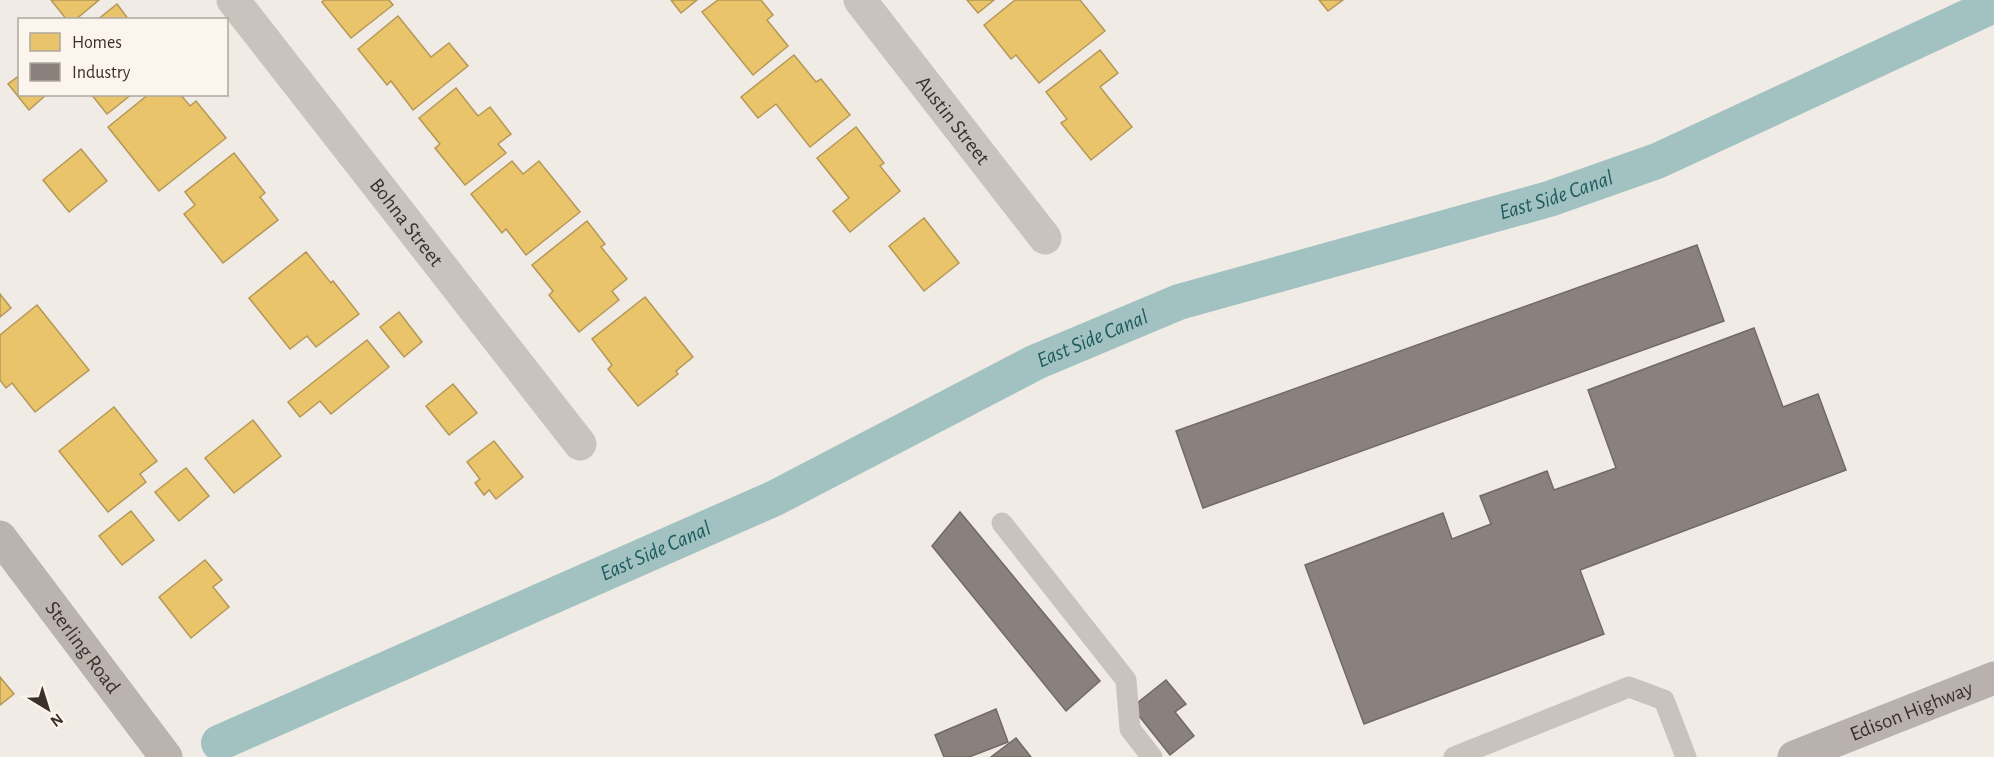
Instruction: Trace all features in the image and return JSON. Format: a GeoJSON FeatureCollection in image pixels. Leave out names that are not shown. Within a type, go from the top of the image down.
{"type":"FeatureCollection","features":[{"type":"Feature","properties":{"kind":"main road","name":"Edison Highway"},"geometry":{"type":"LineString","coordinates":[[1794,757],[1994,678]]}},
{"type":"Feature","properties":{"kind":"street","name":"Bohna Street"},"geometry":{"type":"LineString","coordinates":[[232,0],[580,444]]}},
{"type":"Feature","properties":{"kind":"street","name":"Austin Street"},"geometry":{"type":"LineString","coordinates":[[860,0],[1045,238]]}},
{"type":"Feature","properties":{"kind":"street","name":"Sterling Road"},"geometry":{"type":"LineString","coordinates":[[0,537],[166,757]]}},
{"type":"Feature","properties":{"kind":"lane"},"geometry":{"type":"LineString","coordinates":[[1002,523],[1126,680],[1131,729],[1152,757]]}},
{"type":"Feature","properties":{"kind":"lane"},"geometry":{"type":"LineString","coordinates":[[1454,757],[1629,687],[1664,700],[1686,757]]}},
{"type":"Feature","properties":{"kind":"building: Homes"},"geometry":{"type":"Polygon","coordinates":[[[51,0],[99,0],[77,18],[65,18],[51,0]]]}},
{"type":"Feature","properties":{"kind":"building: Homes"},"geometry":{"type":"Polygon","coordinates":[[[324,0],[389,0],[393,5],[351,38],[322,2],[324,0]]]}},
{"type":"Feature","properties":{"kind":"building: Homes"},"geometry":{"type":"Polygon","coordinates":[[[671,0],[697,0],[681,13],[671,0]]]}},
{"type":"Feature","properties":{"kind":"building: Homes"},"geometry":{"type":"Polygon","coordinates":[[[718,0],[761,0],[773,15],[767,20],[788,46],[753,75],[702,12],[718,0]]]}},
{"type":"Feature","properties":{"kind":"building: Homes"},"geometry":{"type":"Polygon","coordinates":[[[967,0],[994,0],[978,13],[967,0]]]}},
{"type":"Feature","properties":{"kind":"building: Homes"},"geometry":{"type":"Polygon","coordinates":[[[1015,0],[1080,0],[1105,31],[1039,83],[1016,55],[1011,59],[984,25],[1015,0]]]}},
{"type":"Feature","properties":{"kind":"building: Homes"},"geometry":{"type":"Polygon","coordinates":[[[1319,0],[1343,0],[1328,11],[1319,0]]]}},
{"type":"Feature","properties":{"kind":"building: Homes"},"geometry":{"type":"Polygon","coordinates":[[[117,4],[128,18],[100,18],[117,4]]]}},
{"type":"Feature","properties":{"kind":"building: Homes"},"geometry":{"type":"Polygon","coordinates":[[[398,16],[431,57],[449,43],[468,66],[413,110],[391,81],[387,85],[358,49],[398,16]]]}},
{"type":"Feature","properties":{"kind":"building: Homes"},"geometry":{"type":"Polygon","coordinates":[[[1100,50],[1118,73],[1100,87],[1132,127],[1091,160],[1061,123],[1067,119],[1046,92],[1100,50]]]}},
{"type":"Feature","properties":{"kind":"building: Homes"},"geometry":{"type":"Polygon","coordinates":[[[794,55],[816,82],[821,79],[850,115],[810,147],[776,104],[758,118],[741,97],[794,55]]]}},
{"type":"Feature","properties":{"kind":"building: Homes"},"geometry":{"type":"Polygon","coordinates":[[[18,76],[18,96],[45,96],[29,110],[8,84],[18,76]]]}},
{"type":"Feature","properties":{"kind":"building: Homes"},"geometry":{"type":"Polygon","coordinates":[[[456,88],[478,116],[490,107],[511,134],[498,144],[506,153],[465,185],[435,148],[440,144],[419,118],[456,88]]]}},
{"type":"Feature","properties":{"kind":"building: Homes"},"geometry":{"type":"Polygon","coordinates":[[[93,96],[130,96],[107,114],[93,96]]]}},
{"type":"Feature","properties":{"kind":"building: Homes"},"geometry":{"type":"Polygon","coordinates":[[[147,96],[182,96],[190,106],[196,101],[226,138],[159,191],[108,127],[147,96]]]}},
{"type":"Feature","properties":{"kind":"building: Homes"},"geometry":{"type":"Polygon","coordinates":[[[856,127],[884,163],[880,166],[900,191],[850,232],[833,211],[849,198],[817,158],[856,127]]]}},
{"type":"Feature","properties":{"kind":"building: Homes"},"geometry":{"type":"Polygon","coordinates":[[[81,149],[107,181],[69,212],[43,180],[81,149]]]}},
{"type":"Feature","properties":{"kind":"building: Homes"},"geometry":{"type":"Polygon","coordinates":[[[234,153],[265,193],[260,197],[278,220],[223,263],[184,214],[195,205],[185,192],[234,153]]]}},
{"type":"Feature","properties":{"kind":"building: Homes"},"geometry":{"type":"Polygon","coordinates":[[[512,161],[523,174],[539,161],[580,212],[526,255],[506,229],[502,233],[471,194],[512,161]]]}},
{"type":"Feature","properties":{"kind":"building: Homes"},"geometry":{"type":"Polygon","coordinates":[[[924,218],[959,263],[924,291],[889,246],[924,218]]]}},
{"type":"Feature","properties":{"kind":"building: Homes"},"geometry":{"type":"Polygon","coordinates":[[[587,221],[605,244],[601,247],[627,279],[612,291],[619,300],[579,332],[549,295],[553,291],[532,265],[587,221]]]}},
{"type":"Feature","properties":{"kind":"building: Homes"},"geometry":{"type":"Polygon","coordinates":[[[306,252],[359,314],[316,347],[307,336],[290,349],[249,298],[306,252]]]}},
{"type":"Feature","properties":{"kind":"building: Homes"},"geometry":{"type":"Polygon","coordinates":[[[0,294],[11,308],[0,317],[0,294]]]}},
{"type":"Feature","properties":{"kind":"building: Homes"},"geometry":{"type":"Polygon","coordinates":[[[645,297],[693,357],[676,371],[678,374],[638,406],[608,369],[612,365],[592,339],[645,297]]]}},
{"type":"Feature","properties":{"kind":"building: Homes"},"geometry":{"type":"Polygon","coordinates":[[[37,305],[89,370],[35,412],[12,383],[6,388],[0,380],[0,335],[37,305]]]}},
{"type":"Feature","properties":{"kind":"building: Homes"},"geometry":{"type":"Polygon","coordinates":[[[399,312],[422,342],[404,357],[380,327],[399,312]]]}},
{"type":"Feature","properties":{"kind":"building: Homes"},"geometry":{"type":"Polygon","coordinates":[[[367,340],[389,367],[331,414],[320,401],[300,417],[288,402],[367,340]]]}},
{"type":"Feature","properties":{"kind":"building: Homes"},"geometry":{"type":"Polygon","coordinates":[[[453,384],[477,413],[449,435],[426,406],[453,384]]]}},
{"type":"Feature","properties":{"kind":"building: Homes"},"geometry":{"type":"Polygon","coordinates":[[[114,407],[157,461],[140,474],[146,482],[108,512],[59,451],[114,407]]]}},
{"type":"Feature","properties":{"kind":"building: Homes"},"geometry":{"type":"Polygon","coordinates":[[[253,420],[281,456],[234,493],[205,458],[253,420]]]}},
{"type":"Feature","properties":{"kind":"building: Homes"},"geometry":{"type":"Polygon","coordinates":[[[494,441],[523,477],[496,499],[489,490],[484,495],[475,483],[480,479],[467,462],[494,441]]]}},
{"type":"Feature","properties":{"kind":"building: Homes"},"geometry":{"type":"Polygon","coordinates":[[[186,468],[209,496],[179,521],[155,492],[186,468]]]}},
{"type":"Feature","properties":{"kind":"building: Homes"},"geometry":{"type":"Polygon","coordinates":[[[131,511],[154,540],[122,565],[99,536],[131,511]]]}},
{"type":"Feature","properties":{"kind":"building: Homes"},"geometry":{"type":"Polygon","coordinates":[[[205,560],[222,580],[213,587],[229,607],[191,638],[159,597],[205,560]]]}},
{"type":"Feature","properties":{"kind":"building: Homes"},"geometry":{"type":"Polygon","coordinates":[[[0,677],[14,694],[0,705],[0,677]]]}},
{"type":"Feature","properties":{"kind":"building: Industry"},"geometry":{"type":"Polygon","coordinates":[[[1697,245],[1724,321],[1203,508],[1176,431],[1697,245]]]}},
{"type":"Feature","properties":{"kind":"building: Industry"},"geometry":{"type":"Polygon","coordinates":[[[1754,328],[1783,407],[1818,394],[1846,470],[1580,570],[1604,634],[1364,724],[1305,565],[1443,513],[1452,539],[1491,524],[1480,496],[1547,471],[1554,490],[1616,468],[1588,390],[1754,328]]]}},
{"type":"Feature","properties":{"kind":"building: Industry"},"geometry":{"type":"Polygon","coordinates":[[[960,512],[1100,681],[1066,711],[932,546],[960,512]]]}},
{"type":"Feature","properties":{"kind":"building: Industry"},"geometry":{"type":"Polygon","coordinates":[[[1166,680],[1186,704],[1175,712],[1194,736],[1170,755],[1132,707],[1166,680]]]}},
{"type":"Feature","properties":{"kind":"building: Industry"},"geometry":{"type":"Polygon","coordinates":[[[996,709],[1008,742],[969,757],[944,757],[935,735],[996,709]]]}},
{"type":"Feature","properties":{"kind":"building: Industry"},"geometry":{"type":"Polygon","coordinates":[[[1016,738],[1031,757],[991,757],[1016,738]]]}},
{"type":"Feature","properties":{"kind":"waterway","name":"East Side Canal"},"geometry":{"type":"LineString","coordinates":[[219,743],[775,498],[1036,362],[1179,302],[1549,199],[1657,161],[1994,5]]}}]}
